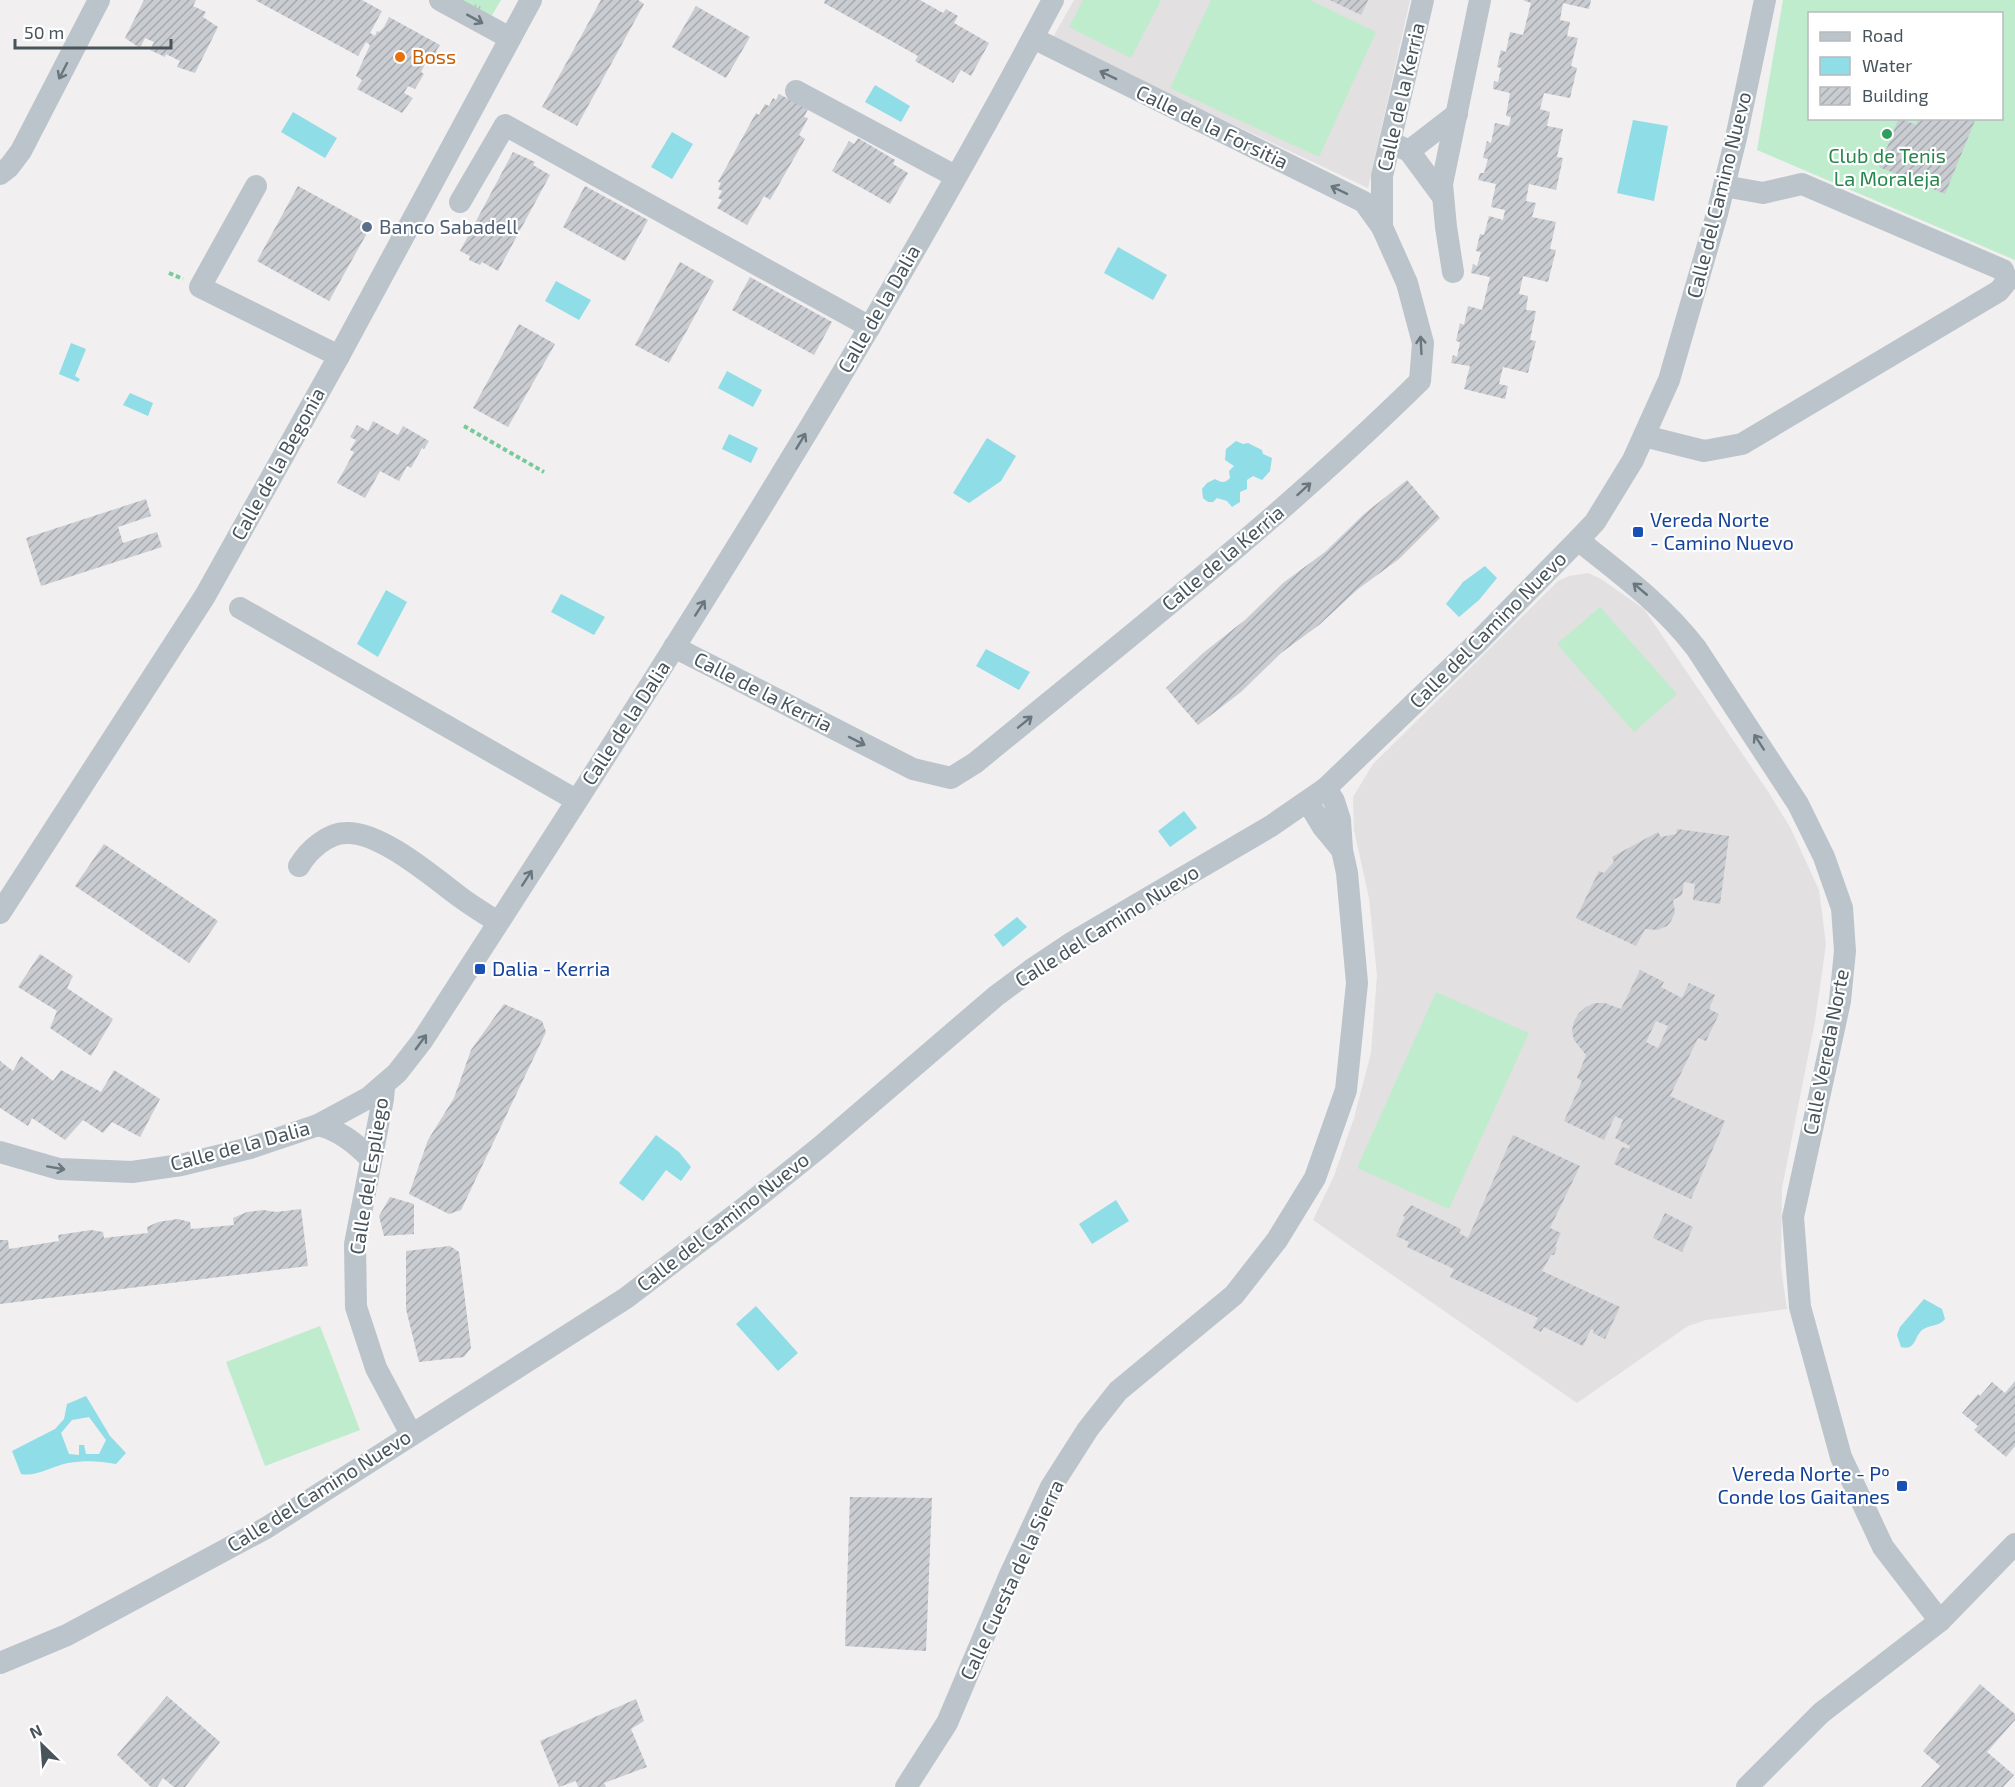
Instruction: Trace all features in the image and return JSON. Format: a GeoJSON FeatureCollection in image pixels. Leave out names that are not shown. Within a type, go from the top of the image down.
{"type":"FeatureCollection","features":[{"type":"Feature","properties":{"kind":"street"},"geometry":{"type":"LineString","coordinates":[[0,174],[9,167],[21,151],[99,0]]}},
{"type":"Feature","properties":{"kind":"street"},"geometry":{"type":"LineString","coordinates":[[440,0],[510,39]]}},
{"type":"Feature","properties":{"kind":"street","name":"Calle de la Begonia"},"geometry":{"type":"LineString","coordinates":[[0,913],[205,596],[339,356],[531,0]]}},
{"type":"Feature","properties":{"kind":"street","name":"Calle de la Dalia"},"geometry":{"type":"LineString","coordinates":[[0,1152],[59,1169],[132,1172],[181,1165],[249,1148],[318,1125],[350,1109],[384,1087],[397,1074],[422,1041],[721,575],[870,327],[1053,0]]}},
{"type":"Feature","properties":{"kind":"street","name":"Calle de la Kerria"},"geometry":{"type":"LineString","coordinates":[[674,647],[913,769],[951,778],[975,763],[1246,541],[1420,381],[1423,343],[1407,282],[1382,227],[1382,176],[1399,147],[1423,0]]}},
{"type":"Feature","properties":{"kind":"street"},"geometry":{"type":"LineString","coordinates":[[1453,272],[1442,184],[1480,0]]}},
{"type":"Feature","properties":{"kind":"street","name":"Calle del Camino Nuevo"},"geometry":{"type":"LineString","coordinates":[[0,1663],[67,1635],[266,1528],[626,1298],[820,1147],[996,996],[1031,970],[1073,942],[1272,826],[1326,788],[1477,644],[1578,540],[1594,522],[1633,460],[1669,380],[1737,138],[1765,0]]}},
{"type":"Feature","properties":{"kind":"street","name":"Calle de la Forsitia"},"geometry":{"type":"LineString","coordinates":[[1033,38],[1364,202],[1382,227]]}},
{"type":"Feature","properties":{"kind":"street"},"geometry":{"type":"LineString","coordinates":[[796,91],[955,176]]}},
{"type":"Feature","properties":{"kind":"street"},"geometry":{"type":"LineString","coordinates":[[1443,197],[1399,147],[1457,114]]}},
{"type":"Feature","properties":{"kind":"street"},"geometry":{"type":"LineString","coordinates":[[460,202],[505,125],[870,327]]}},
{"type":"Feature","properties":{"kind":"street"},"geometry":{"type":"LineString","coordinates":[[1644,436],[1704,451],[1742,444],[1999,291],[2007,281],[2003,270],[1802,184],[1763,193],[1724,186]]}},
{"type":"Feature","properties":{"kind":"street"},"geometry":{"type":"LineString","coordinates":[[256,186],[200,287],[339,356]]}},
{"type":"Feature","properties":{"kind":"street","name":"Calle Vereda Norte"},"geometry":{"type":"LineString","coordinates":[[1578,540],[1642,589],[1678,624],[1790,791],[1812,829],[1832,877],[1842,908],[1845,951],[1840,1001],[1793,1217],[1800,1306],[1841,1457],[1883,1547],[1940,1621]]}},
{"type":"Feature","properties":{"kind":"street"},"geometry":{"type":"LineString","coordinates":[[240,608],[576,800]]}},
{"type":"Feature","properties":{"kind":"street","name":"Calle Cuesta de la Sierra"},"geometry":{"type":"LineString","coordinates":[[906,1787],[947,1723],[1009,1577],[1051,1487],[1088,1430],[1118,1392],[1234,1295],[1277,1240],[1315,1178],[1346,1090],[1357,983],[1340,820],[1334,801],[1326,788]]}},
{"type":"Feature","properties":{"kind":"street"},"geometry":{"type":"LineString","coordinates":[[1308,802],[1323,827],[1342,850]]}},
{"type":"Feature","properties":{"kind":"street"},"geometry":{"type":"LineString","coordinates":[[299,866],[306,854],[332,835],[346,832],[367,836],[413,862],[462,899],[498,922]]}},
{"type":"Feature","properties":{"kind":"street","name":"Calle del Espliego"},"geometry":{"type":"LineString","coordinates":[[384,1087],[355,1244],[356,1307],[376,1368],[411,1434]]}},
{"type":"Feature","properties":{"kind":"street"},"geometry":{"type":"LineString","coordinates":[[318,1125],[350,1139],[370,1158]]}},
{"type":"Feature","properties":{"kind":"street"},"geometry":{"type":"LineString","coordinates":[[1758,1784],[1821,1713],[1940,1621],[2015,1544]]}},
{"type":"Feature","properties":{"kind":"path"},"geometry":{"type":"LineString","coordinates":[[464,426],[544,472]]}},
{"type":"Feature","properties":{"kind":"shaded area"},"geometry":{"type":"Polygon","coordinates":[[[1074,0],[1410,0],[1368,188],[1052,39],[1074,0]]]}},
{"type":"Feature","properties":{"kind":"shaded area"},"geometry":{"type":"Polygon","coordinates":[[[1588,573],[1601,579],[1644,609],[1769,793],[1791,829],[1819,890],[1826,944],[1815,1021],[1782,1188],[1781,1267],[1787,1309],[1706,1320],[1688,1326],[1577,1403],[1313,1220],[1334,1176],[1354,1118],[1371,1053],[1377,976],[1369,898],[1354,830],[1353,797],[1373,764],[1558,581],[1569,576],[1588,573]]]}},
{"type":"Feature","properties":{"kind":"green space"},"geometry":{"type":"Polygon","coordinates":[[[456,0],[501,0],[491,17],[456,0]]]}},
{"type":"Feature","properties":{"kind":"green space"},"geometry":{"type":"Polygon","coordinates":[[[1083,0],[1161,0],[1131,58],[1069,27],[1083,0]]]}},
{"type":"Feature","properties":{"kind":"green space"},"geometry":{"type":"Polygon","coordinates":[[[1211,0],[1310,0],[1376,32],[1319,157],[1170,88],[1211,0]]]}},
{"type":"Feature","properties":{"kind":"green space","name":"Club de Tenis La Moraleja"},"geometry":{"type":"Polygon","coordinates":[[[1783,0],[2015,0],[2015,260],[1757,150],[1783,0]]]}},
{"type":"Feature","properties":{"kind":"green space"},"geometry":{"type":"Polygon","coordinates":[[[1600,607],[1677,694],[1634,732],[1557,644],[1600,607]]]}},
{"type":"Feature","properties":{"kind":"green space"},"geometry":{"type":"Polygon","coordinates":[[[1436,992],[1529,1033],[1449,1209],[1357,1168],[1436,992]]]}},
{"type":"Feature","properties":{"kind":"green space"},"geometry":{"type":"Polygon","coordinates":[[[320,1326],[360,1430],[265,1466],[226,1362],[320,1326]]]}},
{"type":"Feature","properties":{"kind":"water"},"geometry":{"type":"Polygon","coordinates":[[[875,85],[910,106],[901,122],[865,102],[875,85]]]}},
{"type":"Feature","properties":{"kind":"water"},"geometry":{"type":"Polygon","coordinates":[[[293,112],[337,138],[325,158],[281,132],[293,112]]]}},
{"type":"Feature","properties":{"kind":"water"},"geometry":{"type":"Polygon","coordinates":[[[1633,120],[1668,126],[1654,201],[1617,193],[1633,120]]]}},
{"type":"Feature","properties":{"kind":"water"},"geometry":{"type":"Polygon","coordinates":[[[672,132],[693,144],[672,179],[651,167],[672,132]]]}},
{"type":"Feature","properties":{"kind":"water"},"geometry":{"type":"Polygon","coordinates":[[[1118,247],[1167,275],[1153,300],[1104,273],[1118,247]]]}},
{"type":"Feature","properties":{"kind":"water"},"geometry":{"type":"Polygon","coordinates":[[[556,281],[591,300],[579,320],[545,301],[556,281]]]}},
{"type":"Feature","properties":{"kind":"water"},"geometry":{"type":"Polygon","coordinates":[[[71,343],[86,349],[75,376],[80,379],[78,382],[59,374],[71,343]]]}},
{"type":"Feature","properties":{"kind":"water"},"geometry":{"type":"Polygon","coordinates":[[[727,371],[762,390],[753,407],[718,388],[727,371]]]}},
{"type":"Feature","properties":{"kind":"water"},"geometry":{"type":"Polygon","coordinates":[[[130,393],[153,403],[148,416],[123,405],[130,393]]]}},
{"type":"Feature","properties":{"kind":"water"},"geometry":{"type":"Polygon","coordinates":[[[729,434],[758,448],[751,463],[722,449],[729,434]]]}},
{"type":"Feature","properties":{"kind":"water"},"geometry":{"type":"Polygon","coordinates":[[[987,438],[1016,456],[1001,481],[969,503],[953,493],[987,438]]]}},
{"type":"Feature","properties":{"kind":"water"},"geometry":{"type":"Polygon","coordinates":[[[1236,441],[1243,444],[1248,443],[1272,458],[1270,471],[1262,480],[1253,476],[1247,480],[1247,489],[1240,492],[1240,502],[1232,507],[1227,501],[1217,498],[1213,502],[1208,502],[1203,498],[1202,489],[1215,479],[1223,482],[1230,478],[1229,471],[1234,466],[1225,460],[1226,449],[1236,441]]]}},
{"type":"Feature","properties":{"kind":"water"},"geometry":{"type":"Polygon","coordinates":[[[1485,566],[1497,578],[1479,600],[1459,617],[1446,604],[1463,582],[1485,566]]]}},
{"type":"Feature","properties":{"kind":"water"},"geometry":{"type":"Polygon","coordinates":[[[386,590],[407,602],[378,657],[357,644],[386,590]]]}},
{"type":"Feature","properties":{"kind":"water"},"geometry":{"type":"Polygon","coordinates":[[[561,594],[605,617],[594,635],[551,612],[561,594]]]}},
{"type":"Feature","properties":{"kind":"water"},"geometry":{"type":"Polygon","coordinates":[[[986,649],[1030,672],[1019,690],[976,666],[986,649]]]}},
{"type":"Feature","properties":{"kind":"water"},"geometry":{"type":"Polygon","coordinates":[[[1184,811],[1197,828],[1170,847],[1158,831],[1184,811]]]}},
{"type":"Feature","properties":{"kind":"water"},"geometry":{"type":"Polygon","coordinates":[[[1017,917],[1027,927],[1003,947],[994,935],[1017,917]]]}},
{"type":"Feature","properties":{"kind":"water"},"geometry":{"type":"Polygon","coordinates":[[[656,1135],[679,1152],[691,1167],[681,1181],[666,1170],[643,1201],[619,1183],[656,1135]]]}},
{"type":"Feature","properties":{"kind":"water"},"geometry":{"type":"Polygon","coordinates":[[[1116,1200],[1129,1221],[1092,1244],[1079,1224],[1116,1200]]]}},
{"type":"Feature","properties":{"kind":"water"},"geometry":{"type":"Polygon","coordinates":[[[1924,1299],[1942,1309],[1945,1319],[1922,1330],[1909,1347],[1901,1347],[1897,1335],[1900,1327],[1924,1299]]]}},
{"type":"Feature","properties":{"kind":"water"},"geometry":{"type":"Polygon","coordinates":[[[756,1306],[798,1353],[778,1371],[736,1324],[756,1306]]]}},
{"type":"Feature","properties":{"kind":"water"},"geometry":{"type":"Polygon","coordinates":[[[86,1396],[110,1436],[126,1453],[116,1464],[92,1461],[74,1462],[33,1474],[21,1474],[12,1451],[55,1429],[64,1419],[67,1404],[86,1396]],[[89,1417],[72,1420],[61,1433],[69,1454],[79,1455],[79,1445],[84,1445],[86,1454],[99,1454],[106,1440],[89,1417]]]}},
{"type":"Feature","properties":{"kind":"building"},"geometry":{"type":"Polygon","coordinates":[[[144,0],[196,0],[193,6],[206,12],[203,17],[218,27],[195,73],[177,67],[180,61],[150,50],[154,42],[145,38],[140,48],[125,38],[144,0]]]}},
{"type":"Feature","properties":{"kind":"building","name":"Boss"},"geometry":{"type":"Polygon","coordinates":[[[255,0],[362,0],[382,11],[370,33],[375,36],[377,31],[379,32],[384,27],[389,17],[440,45],[436,51],[439,53],[434,61],[428,58],[421,72],[424,74],[415,89],[408,86],[404,93],[413,98],[402,113],[357,89],[362,80],[356,76],[370,45],[366,42],[358,56],[255,0]]]}},
{"type":"Feature","properties":{"kind":"building"},"geometry":{"type":"Polygon","coordinates":[[[601,0],[638,0],[644,4],[577,126],[542,107],[601,0]]]}},
{"type":"Feature","properties":{"kind":"building"},"geometry":{"type":"Polygon","coordinates":[[[825,0],[920,0],[943,13],[946,9],[958,16],[954,23],[989,43],[971,76],[961,70],[953,83],[915,61],[918,56],[824,3],[825,0]]]}},
{"type":"Feature","properties":{"kind":"building"},"geometry":{"type":"Polygon","coordinates":[[[1330,0],[1368,0],[1361,15],[1330,0]]]}},
{"type":"Feature","properties":{"kind":"building"},"geometry":{"type":"Polygon","coordinates":[[[1523,0],[1591,0],[1589,9],[1563,3],[1560,20],[1570,22],[1567,36],[1578,38],[1571,66],[1577,68],[1570,98],[1544,93],[1540,109],[1550,112],[1547,126],[1563,129],[1557,157],[1563,158],[1556,190],[1529,184],[1526,201],[1536,203],[1532,217],[1556,222],[1550,249],[1556,250],[1548,282],[1523,276],[1519,294],[1528,296],[1526,310],[1536,311],[1530,340],[1536,341],[1528,373],[1503,367],[1499,384],[1508,386],[1505,399],[1464,389],[1470,366],[1451,363],[1453,355],[1457,357],[1460,342],[1456,341],[1460,323],[1464,325],[1468,306],[1482,310],[1490,277],[1471,273],[1473,264],[1477,266],[1481,252],[1476,251],[1480,234],[1484,235],[1489,216],[1503,220],[1505,210],[1491,207],[1496,184],[1478,180],[1480,173],[1484,173],[1488,159],[1483,158],[1487,141],[1491,143],[1495,123],[1509,126],[1511,117],[1506,116],[1510,93],[1493,89],[1494,81],[1498,82],[1501,68],[1497,67],[1501,50],[1506,52],[1510,32],[1523,35],[1531,3],[1523,0]]]}},
{"type":"Feature","properties":{"kind":"building"},"geometry":{"type":"Polygon","coordinates":[[[696,6],[750,37],[726,78],[672,47],[696,6]]]}},
{"type":"Feature","properties":{"kind":"building"},"geometry":{"type":"Polygon","coordinates":[[[779,94],[808,109],[804,117],[808,118],[799,135],[805,139],[770,200],[764,196],[747,225],[717,208],[722,200],[718,198],[722,191],[718,189],[721,183],[718,182],[756,113],[759,115],[765,104],[769,106],[773,98],[776,100],[779,94]]]}},
{"type":"Feature","properties":{"kind":"building"},"geometry":{"type":"Polygon","coordinates":[[[1898,120],[1916,125],[1918,120],[1975,120],[1945,194],[1879,167],[1898,120]]]}},
{"type":"Feature","properties":{"kind":"building"},"geometry":{"type":"Polygon","coordinates":[[[858,138],[895,160],[893,164],[908,173],[890,204],[832,171],[849,141],[854,144],[858,138]]]}},
{"type":"Feature","properties":{"kind":"building"},"geometry":{"type":"Polygon","coordinates":[[[513,152],[535,162],[533,165],[550,175],[498,271],[482,262],[480,265],[469,260],[470,256],[460,251],[513,152]]]}},
{"type":"Feature","properties":{"kind":"building"},"geometry":{"type":"Polygon","coordinates":[[[298,186],[371,226],[329,301],[257,261],[298,186]]]}},
{"type":"Feature","properties":{"kind":"building"},"geometry":{"type":"Polygon","coordinates":[[[585,186],[648,220],[625,261],[563,227],[585,186]]]}},
{"type":"Feature","properties":{"kind":"building"},"geometry":{"type":"Polygon","coordinates":[[[680,262],[714,281],[669,363],[635,345],[680,262]]]}},
{"type":"Feature","properties":{"kind":"building"},"geometry":{"type":"Polygon","coordinates":[[[750,277],[832,322],[814,355],[732,310],[750,277]]]}},
{"type":"Feature","properties":{"kind":"building"},"geometry":{"type":"Polygon","coordinates":[[[519,324],[555,344],[508,427],[473,408],[519,324]]]}},
{"type":"Feature","properties":{"kind":"building"},"geometry":{"type":"Polygon","coordinates":[[[373,421],[398,435],[403,426],[429,441],[424,449],[422,448],[411,468],[407,466],[399,481],[380,471],[365,498],[337,483],[354,452],[350,450],[356,440],[350,437],[357,425],[368,431],[373,421]]]}},
{"type":"Feature","properties":{"kind":"building"},"geometry":{"type":"Polygon","coordinates":[[[1407,480],[1440,518],[1399,559],[1358,589],[1319,625],[1281,653],[1241,692],[1198,725],[1166,688],[1203,653],[1245,620],[1283,583],[1325,552],[1364,514],[1407,480]]]}},
{"type":"Feature","properties":{"kind":"building"},"geometry":{"type":"Polygon","coordinates":[[[146,499],[151,516],[118,527],[123,543],[157,532],[162,547],[41,586],[26,538],[146,499]]]}},
{"type":"Feature","properties":{"kind":"building"},"geometry":{"type":"Polygon","coordinates":[[[1677,829],[1729,836],[1720,904],[1693,900],[1695,884],[1684,882],[1682,895],[1673,900],[1675,912],[1671,921],[1667,926],[1657,930],[1645,929],[1636,946],[1576,918],[1599,871],[1604,873],[1614,862],[1612,857],[1658,832],[1661,837],[1676,834],[1677,829]]]}},
{"type":"Feature","properties":{"kind":"building"},"geometry":{"type":"Polygon","coordinates":[[[104,844],[218,921],[189,963],[75,886],[104,844]]]}},
{"type":"Feature","properties":{"kind":"building"},"geometry":{"type":"Polygon","coordinates":[[[40,954],[73,976],[67,988],[113,1019],[91,1056],[50,1028],[57,1011],[18,987],[40,954]]]}},
{"type":"Feature","properties":{"kind":"building"},"geometry":{"type":"Polygon","coordinates":[[[1640,970],[1664,982],[1661,987],[1682,998],[1689,983],[1715,995],[1709,1009],[1719,1014],[1706,1041],[1698,1038],[1670,1096],[1725,1121],[1691,1199],[1614,1164],[1622,1147],[1629,1149],[1630,1146],[1615,1138],[1623,1120],[1615,1116],[1604,1140],[1564,1121],[1582,1081],[1577,1078],[1586,1055],[1574,1040],[1572,1031],[1574,1021],[1586,1007],[1595,1003],[1605,1003],[1621,1009],[1640,970]],[[1656,1021],[1646,1042],[1658,1048],[1668,1026],[1656,1021]]]}},
{"type":"Feature","properties":{"kind":"building"},"geometry":{"type":"Polygon","coordinates":[[[504,1004],[542,1021],[546,1032],[461,1210],[449,1214],[409,1194],[428,1140],[454,1098],[471,1050],[504,1004]]]}},
{"type":"Feature","properties":{"kind":"building"},"geometry":{"type":"Polygon","coordinates":[[[21,1056],[53,1081],[61,1070],[101,1092],[114,1070],[160,1099],[140,1137],[112,1122],[103,1133],[83,1120],[65,1140],[32,1118],[28,1126],[0,1108],[0,1061],[13,1071],[21,1056]]]}},
{"type":"Feature","properties":{"kind":"building"},"geometry":{"type":"Polygon","coordinates":[[[1513,1135],[1580,1166],[1550,1228],[1561,1233],[1554,1255],[1551,1255],[1542,1271],[1620,1307],[1605,1339],[1593,1333],[1594,1330],[1591,1329],[1583,1346],[1544,1327],[1541,1332],[1533,1328],[1538,1318],[1450,1277],[1454,1269],[1407,1247],[1409,1242],[1396,1236],[1405,1217],[1403,1216],[1411,1205],[1461,1229],[1459,1233],[1468,1238],[1513,1135]]]}},
{"type":"Feature","properties":{"kind":"building"},"geometry":{"type":"Polygon","coordinates":[[[390,1197],[414,1204],[414,1234],[384,1236],[379,1216],[390,1197]]]}},
{"type":"Feature","properties":{"kind":"building"},"geometry":{"type":"Polygon","coordinates":[[[301,1209],[308,1266],[0,1304],[0,1240],[8,1240],[9,1249],[59,1241],[58,1235],[91,1230],[103,1232],[104,1238],[148,1233],[147,1227],[158,1222],[178,1219],[190,1222],[191,1229],[234,1225],[233,1218],[247,1212],[301,1209]]]}},
{"type":"Feature","properties":{"kind":"building"},"geometry":{"type":"Polygon","coordinates":[[[1665,1213],[1693,1227],[1682,1252],[1653,1238],[1665,1213]]]}},
{"type":"Feature","properties":{"kind":"building"},"geometry":{"type":"Polygon","coordinates":[[[450,1246],[459,1252],[471,1348],[464,1357],[419,1362],[406,1309],[406,1251],[450,1246]]]}},
{"type":"Feature","properties":{"kind":"building"},"geometry":{"type":"Polygon","coordinates":[[[2015,1381],[2015,1446],[2006,1457],[1974,1430],[1978,1426],[1962,1413],[1992,1382],[2005,1393],[2015,1381]]]}},
{"type":"Feature","properties":{"kind":"building"},"geometry":{"type":"Polygon","coordinates":[[[850,1497],[932,1498],[926,1651],[845,1646],[850,1497]]]}},
{"type":"Feature","properties":{"kind":"building"},"geometry":{"type":"Polygon","coordinates":[[[1980,1684],[2015,1714],[2015,1720],[1987,1752],[2014,1775],[2003,1787],[1921,1787],[1940,1766],[1923,1751],[1980,1684]]]}},
{"type":"Feature","properties":{"kind":"building"},"geometry":{"type":"Polygon","coordinates":[[[167,1696],[220,1742],[185,1787],[174,1787],[163,1778],[157,1787],[151,1787],[117,1755],[167,1696]]]}},
{"type":"Feature","properties":{"kind":"building"},"geometry":{"type":"Polygon","coordinates":[[[636,1699],[644,1721],[631,1729],[647,1767],[604,1783],[606,1787],[578,1787],[576,1781],[559,1787],[540,1741],[636,1699]]]}},
{"type":"Feature","properties":{"kind":"place","name":"Boss"},"geometry":{"type":"Point","coordinates":[400,57]}},
{"type":"Feature","properties":{"kind":"place","name":"Club de Tenis La Moraleja"},"geometry":{"type":"Point","coordinates":[1887,134]}},
{"type":"Feature","properties":{"kind":"place","name":"Banco Sabadell"},"geometry":{"type":"Point","coordinates":[367,227]}},
{"type":"Feature","properties":{"kind":"place","name":"Vereda Norte - Camino Nuevo"},"geometry":{"type":"Point","coordinates":[1638,532]}},
{"type":"Feature","properties":{"kind":"place","name":"Dalia - Kerria"},"geometry":{"type":"Point","coordinates":[480,969]}},
{"type":"Feature","properties":{"kind":"place","name":"Vereda Norte - Pº Conde los Gaitanes"},"geometry":{"type":"Point","coordinates":[1902,1486]}}]}
